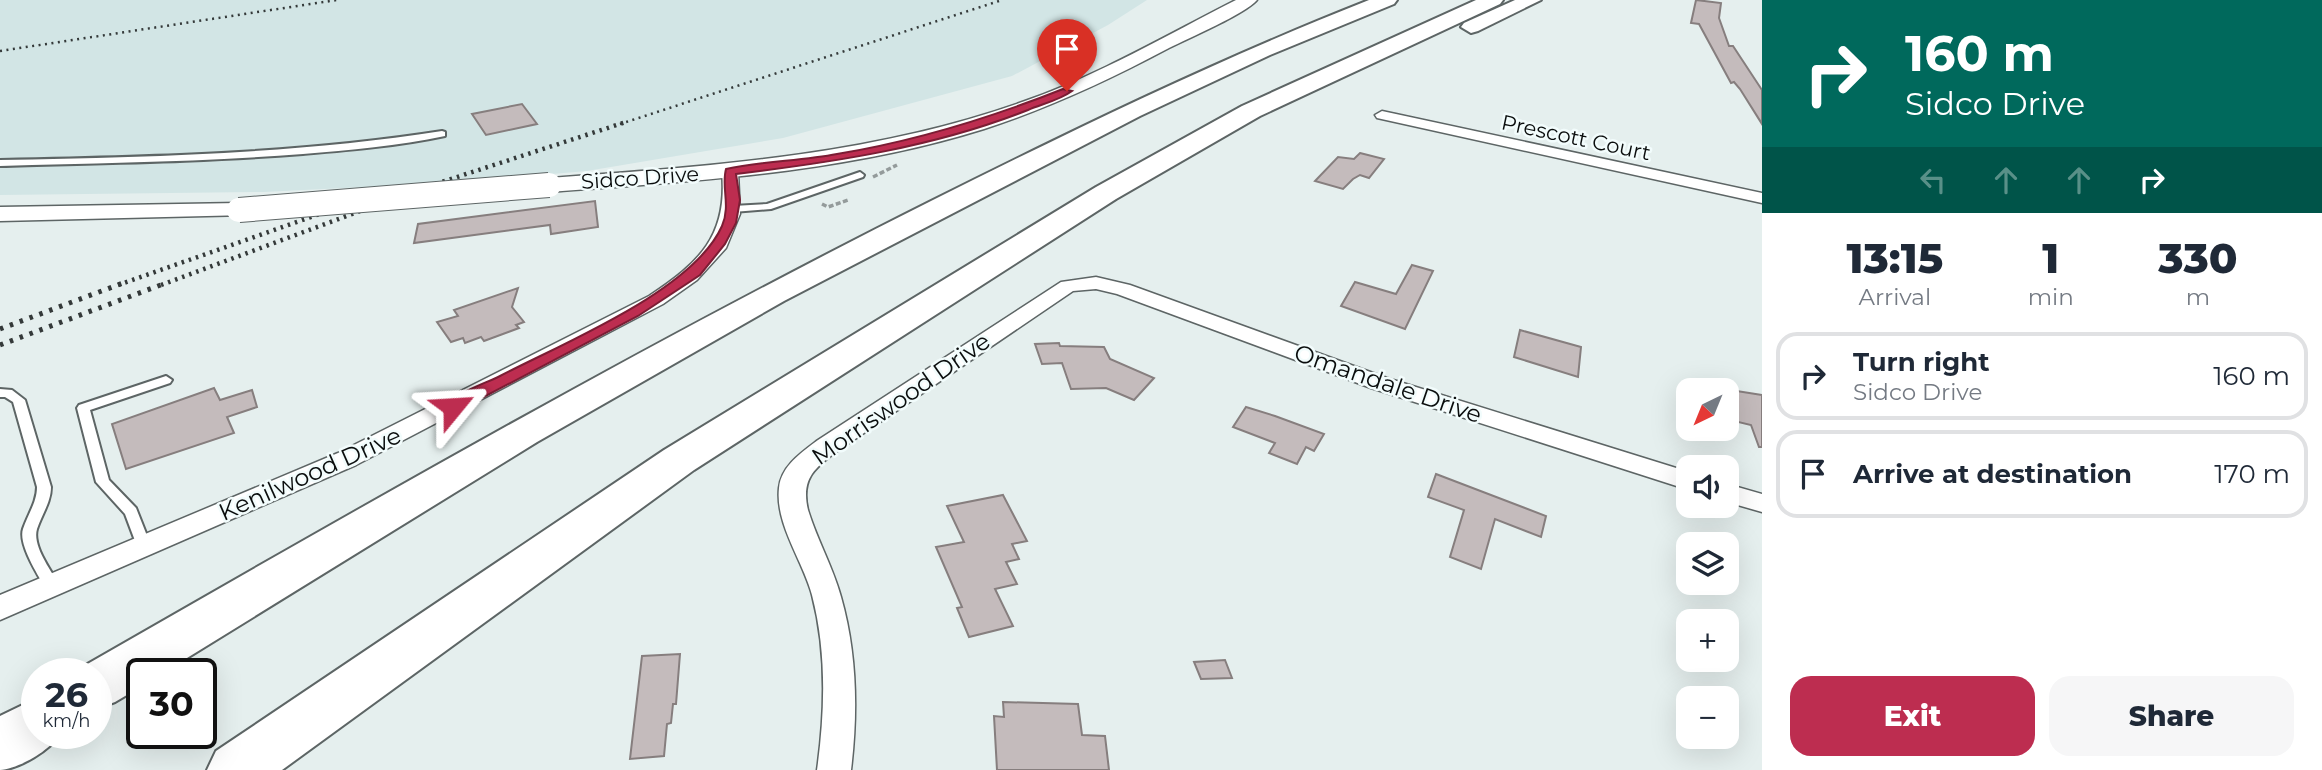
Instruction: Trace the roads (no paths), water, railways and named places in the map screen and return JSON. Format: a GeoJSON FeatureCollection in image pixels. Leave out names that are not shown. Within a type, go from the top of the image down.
{"type":"FeatureCollection","features":[{"type":"Feature","properties":{"kind":"highway"},"geometry":{"type":"LineString","coordinates":[[813,273],[944,192],[1149,89],[1359,0]]}},
{"type":"Feature","properties":{"kind":"highway"},"geometry":{"type":"LineString","coordinates":[[112,676],[523,432],[813,273],[1198,79],[1387,0]]}},
{"type":"Feature","properties":{"kind":"highway"},"geometry":{"type":"LineString","coordinates":[[236,770],[679,460],[1106,193],[1251,111],[1350,63],[1493,0]]}},
{"type":"Feature","properties":{"kind":"highway"},"geometry":{"type":"LineString","coordinates":[[1106,193],[1258,118],[1531,0]]}},
{"type":"Feature","properties":{"kind":"highway"},"geometry":{"type":"LineString","coordinates":[[0,746],[21,733]]}},
{"type":"Feature","properties":{"kind":"main road","name":"Sidco Drive"},"geometry":{"type":"LineString","coordinates":[[0,214],[239,210],[730,172],[872,151],[1006,115],[1067,91],[1249,0]]}},
{"type":"Feature","properties":{"kind":"street","name":"Prescott Court"},"geometry":{"type":"LineString","coordinates":[[1382,115],[1762,198]]}},
{"type":"Feature","properties":{"kind":"street","name":"Kenilwood Drive"},"geometry":{"type":"LineString","coordinates":[[0,608],[260,498],[410,429],[644,306],[696,272],[721,241],[733,209],[730,172]]}},
{"type":"Feature","properties":{"kind":"street","name":"Omandale Drive"},"geometry":{"type":"LineString","coordinates":[[1089,282],[1123,289],[1379,383],[1676,477]]}},
{"type":"Feature","properties":{"kind":"street","name":"Morriswood Drive"},"geometry":{"type":"LineString","coordinates":[[834,770],[840,706],[839,669],[821,577],[792,502],[792,485],[796,475],[827,446],[994,333],[1068,286],[1089,282]]}},
{"type":"Feature","properties":{"kind":"street"},"geometry":{"type":"LineString","coordinates":[[1739,496],[1762,503]]}},
{"type":"Feature","properties":{"kind":"lane"},"geometry":{"type":"LineString","coordinates":[[0,163],[205,157],[400,142],[442,134]]}},
{"type":"Feature","properties":{"kind":"lane"},"geometry":{"type":"LineString","coordinates":[[733,209],[764,209],[860,175]]}},
{"type":"Feature","properties":{"kind":"lane"},"geometry":{"type":"LineString","coordinates":[[144,545],[131,512],[103,482],[83,408],[166,380]]}},
{"type":"Feature","properties":{"kind":"lane"},"geometry":{"type":"LineString","coordinates":[[0,393],[8,393],[19,400],[42,480],[44,496],[29,533],[30,543],[51,585]]}},
{"type":"Feature","properties":{"kind":"railway"},"geometry":{"type":"LineString","coordinates":[[0,51],[337,0]]}},
{"type":"Feature","properties":{"kind":"railway"},"geometry":{"type":"LineString","coordinates":[[620,124],[1002,0]]}},
{"type":"Feature","properties":{"kind":"railway"},"geometry":{"type":"LineString","coordinates":[[161,285],[414,191],[626,122]]}},
{"type":"Feature","properties":{"kind":"railway"},"geometry":{"type":"LineString","coordinates":[[118,285],[382,192]]}},
{"type":"Feature","properties":{"kind":"railway"},"geometry":{"type":"LineString","coordinates":[[0,329],[123,283]]}},
{"type":"Feature","properties":{"kind":"railway"},"geometry":{"type":"LineString","coordinates":[[0,345],[166,283]]}}]}
